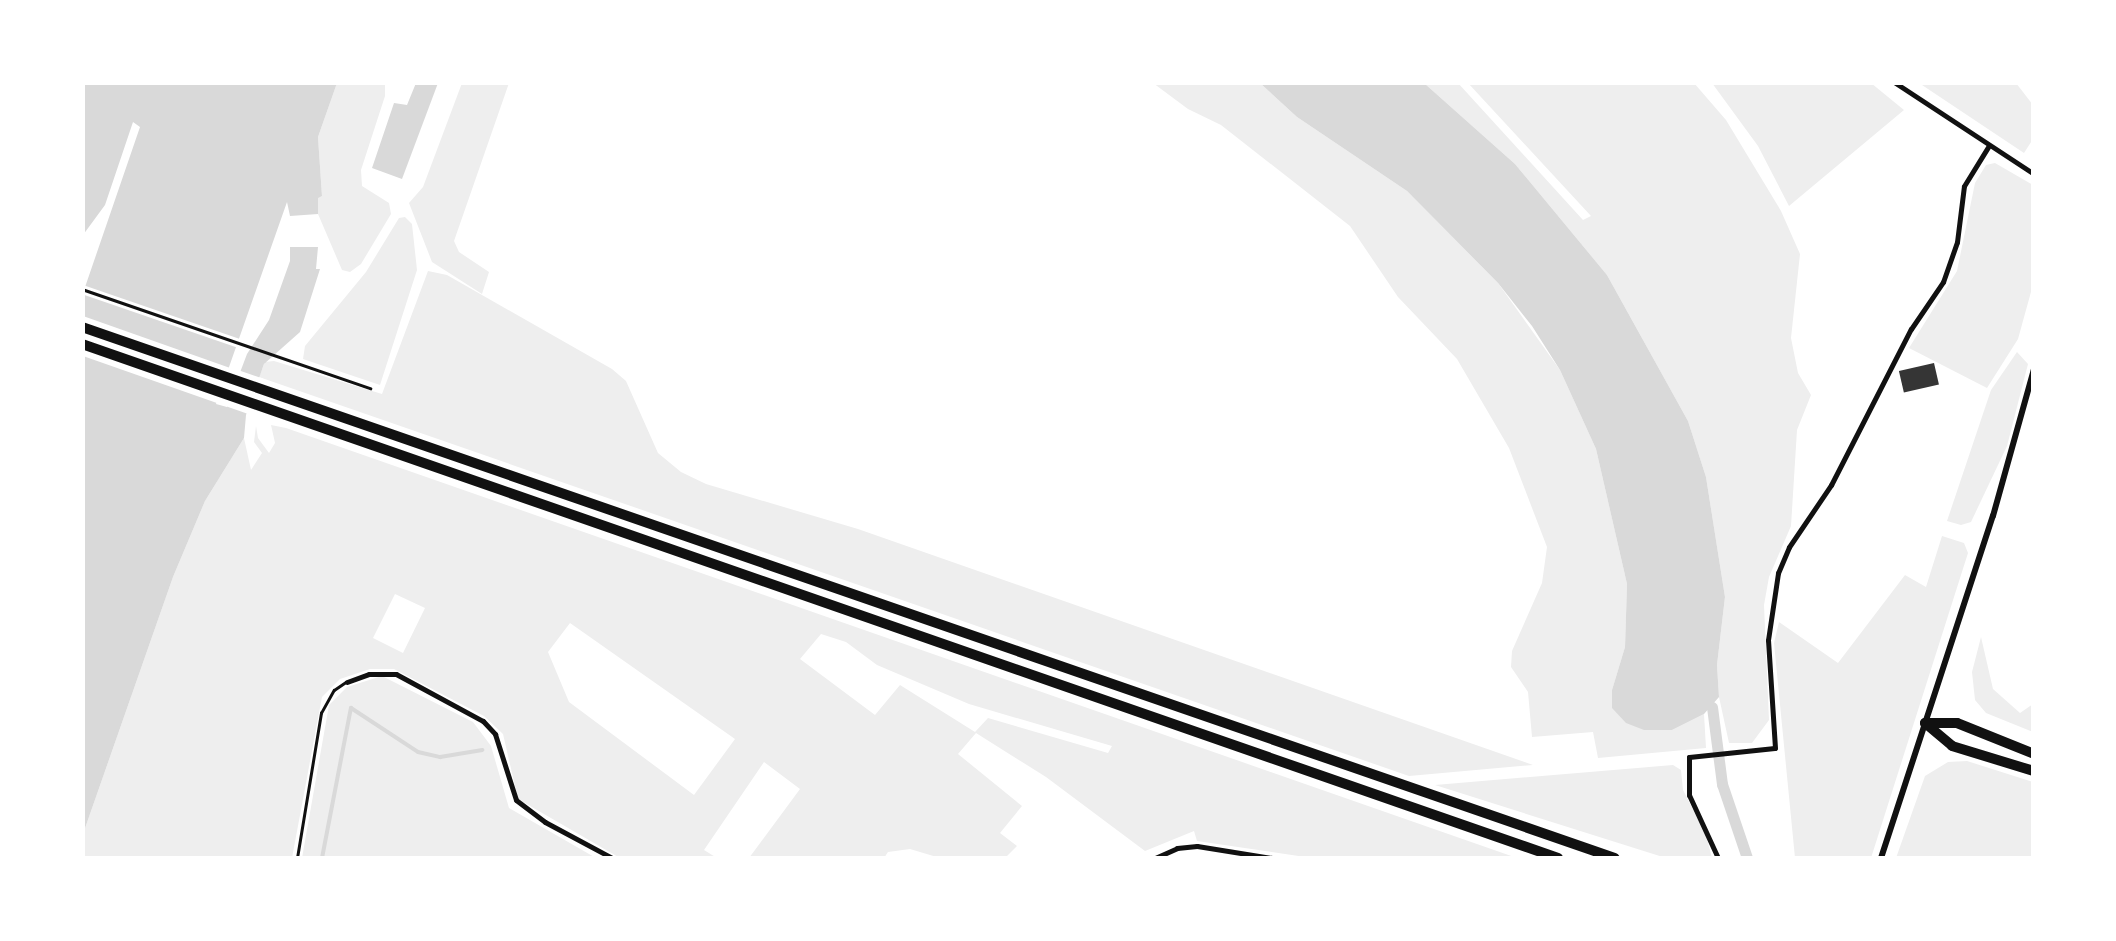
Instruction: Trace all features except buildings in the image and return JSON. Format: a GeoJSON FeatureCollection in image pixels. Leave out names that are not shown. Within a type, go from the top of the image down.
{"type":"FeatureCollection","features":[{"type":"Feature","properties":{"kind":"highway"},"geometry":{"type":"LineString","coordinates":[[82,327],[1615,858]]}},
{"type":"Feature","properties":{"kind":"highway"},"geometry":{"type":"LineString","coordinates":[[82,344],[1558,858]]}},
{"type":"Feature","properties":{"kind":"highway"},"geometry":{"type":"LineString","coordinates":[[1925,723],[1957,723],[2034,754]]}},
{"type":"Feature","properties":{"kind":"highway"},"geometry":{"type":"LineString","coordinates":[[1925,723],[1952,746],[2034,771]]}},
{"type":"Feature","properties":{"kind":"street"},"geometry":{"type":"LineString","coordinates":[[1894,82],[2034,174]]}},
{"type":"Feature","properties":{"kind":"street"},"geometry":{"type":"LineString","coordinates":[[1718,858],[1686,780],[1689,757],[1775,748],[1768,640],[1778,572],[1831,485],[1910,330],[1943,282],[1957,242],[1964,186],[1988,146]]}},
{"type":"Feature","properties":{"kind":"street"},"geometry":{"type":"LineString","coordinates":[[1881,858],[1994,516],[2034,369]]}},
{"type":"Feature","properties":{"kind":"street"},"geometry":{"type":"LineString","coordinates":[[347,682],[369,674],[396,674],[483,722],[495,734],[516,800],[545,822],[612,858]]}},
{"type":"Feature","properties":{"kind":"street"},"geometry":{"type":"LineString","coordinates":[[1155,858],[1177,848],[1198,846],[1272,858]]}},
{"type":"Feature","properties":{"kind":"street"},"geometry":{"type":"LineString","coordinates":[[896,858],[925,858]]}},
{"type":"Feature","properties":{"kind":"lane"},"geometry":{"type":"LineString","coordinates":[[298,858],[321,712],[334,690],[347,682]]}},
{"type":"Feature","properties":{"kind":"path"},"geometry":{"type":"LineString","coordinates":[[82,289],[370,388]]}},
{"type":"Feature","properties":{"kind":"shaded area"},"geometry":{"type":"Polygon","coordinates":[[[83,83],[337,83],[318,137],[322,196],[318,198],[318,214],[290,216],[287,202],[216,404],[227,407],[247,354],[269,320],[290,261],[290,247],[318,247],[316,269],[320,269],[300,332],[264,364],[246,415],[244,438],[205,501],[173,577],[83,834],[83,293],[140,127],[133,122],[105,205],[83,235],[83,83]]]}},
{"type":"Feature","properties":{"kind":"shaded area"},"geometry":{"type":"Polygon","coordinates":[[[337,83],[385,83],[385,96],[361,170],[362,186],[389,203],[391,214],[361,264],[350,272],[342,270],[318,214],[318,197],[322,196],[318,137],[337,83]]]}},
{"type":"Feature","properties":{"kind":"shaded area"},"geometry":{"type":"Polygon","coordinates":[[[416,83],[438,83],[402,179],[372,168],[394,103],[407,105],[416,83]]]}},
{"type":"Feature","properties":{"kind":"shaded area"},"geometry":{"type":"Polygon","coordinates":[[[462,83],[509,83],[454,241],[459,252],[489,272],[482,294],[432,262],[409,203],[423,187],[462,83]]]}},
{"type":"Feature","properties":{"kind":"shaded area"},"geometry":{"type":"Polygon","coordinates":[[[1153,83],[1260,83],[1297,117],[1407,191],[1498,283],[1560,370],[1596,449],[1627,584],[1625,647],[1612,690],[1672,730],[1704,714],[1706,748],[1598,758],[1593,732],[1532,737],[1528,692],[1511,667],[1512,651],[1542,583],[1547,547],[1509,448],[1457,359],[1398,297],[1350,226],[1221,125],[1188,109],[1153,83]]]}},
{"type":"Feature","properties":{"kind":"shaded area"},"geometry":{"type":"Polygon","coordinates":[[[1260,83],[1424,83],[1515,164],[1607,275],[1688,421],[1706,477],[1725,597],[1717,665],[1719,697],[1704,714],[1672,730],[1644,730],[1626,723],[1612,708],[1612,690],[1625,647],[1627,584],[1596,449],[1560,370],[1532,326],[1498,283],[1407,191],[1297,117],[1260,83]]]}},
{"type":"Feature","properties":{"kind":"shaded area"},"geometry":{"type":"Polygon","coordinates":[[[1424,83],[1458,83],[1583,220],[1591,216],[1468,83],[1694,83],[1726,120],[1781,211],[1800,254],[1791,338],[1798,373],[1811,395],[1797,430],[1791,526],[1769,577],[1764,605],[1769,720],[1752,743],[1729,743],[1719,697],[1717,665],[1725,597],[1706,477],[1688,421],[1607,275],[1515,164],[1424,83]]]}},
{"type":"Feature","properties":{"kind":"shaded area"},"geometry":{"type":"Polygon","coordinates":[[[1712,83],[1871,83],[1904,110],[1789,206],[1758,146],[1712,83]]]}},
{"type":"Feature","properties":{"kind":"shaded area"},"geometry":{"type":"Polygon","coordinates":[[[1919,83],[2016,83],[2033,105],[2033,139],[2024,153],[1919,83]]]}},
{"type":"Feature","properties":{"kind":"shaded area"},"geometry":{"type":"Polygon","coordinates":[[[1995,163],[2033,185],[2034,281],[2018,339],[1987,388],[1909,348],[1957,271],[1975,183],[1986,165],[1995,163]]]}},
{"type":"Feature","properties":{"kind":"shaded area"},"geometry":{"type":"Polygon","coordinates":[[[405,217],[412,224],[417,270],[380,385],[303,359],[305,346],[366,272],[399,218],[405,217]]]}},
{"type":"Feature","properties":{"kind":"shaded area"},"geometry":{"type":"Polygon","coordinates":[[[428,271],[447,275],[612,369],[626,381],[658,453],[681,472],[706,484],[858,529],[1533,765],[1409,776],[259,377],[265,362],[274,361],[382,394],[428,271]]]}},
{"type":"Feature","properties":{"kind":"shaded area"},"geometry":{"type":"Polygon","coordinates":[[[2017,352],[2028,364],[2007,446],[1971,522],[1961,525],[1947,521],[1991,390],[2017,352]]]}},
{"type":"Feature","properties":{"kind":"shaded area"},"geometry":{"type":"Polygon","coordinates":[[[271,425],[1517,858],[1312,858],[1197,841],[1194,831],[1145,851],[1046,777],[976,733],[958,754],[1022,806],[1000,833],[1017,846],[1005,858],[940,858],[910,849],[888,852],[884,858],[749,858],[800,789],[764,762],[704,850],[717,858],[620,858],[518,799],[503,734],[484,716],[394,669],[370,669],[340,679],[322,697],[292,858],[83,858],[83,834],[173,577],[205,501],[244,438],[251,470],[262,453],[254,442],[256,426],[258,438],[269,453],[275,443],[271,425]],[[395,594],[373,638],[403,653],[425,608],[395,594]],[[570,623],[548,652],[569,702],[694,795],[735,739],[570,623]],[[821,634],[800,659],[875,715],[900,685],[975,732],[988,718],[1108,753],[1112,746],[969,704],[877,665],[846,642],[821,634]]]}},
{"type":"Feature","properties":{"kind":"shaded area"},"geometry":{"type":"Polygon","coordinates":[[[1942,536],[1964,543],[1968,553],[1871,858],[1795,858],[1774,643],[1779,622],[1838,663],[1905,575],[1926,587],[1942,536]]]}},
{"type":"Feature","properties":{"kind":"shaded area"},"geometry":{"type":"Polygon","coordinates":[[[1981,637],[1993,689],[2020,713],[2033,704],[2033,732],[1986,713],[1975,700],[1972,672],[1981,637]]]}},
{"type":"Feature","properties":{"kind":"shaded area"},"geometry":{"type":"Polygon","coordinates":[[[382,676],[473,722],[491,746],[509,808],[596,858],[302,858],[329,705],[347,687],[382,676]]]}},
{"type":"Feature","properties":{"kind":"shaded area"},"geometry":{"type":"Polygon","coordinates":[[[1967,761],[2033,782],[2033,858],[1896,858],[1925,776],[1948,762],[1967,761]]]}},
{"type":"Feature","properties":{"kind":"shaded area"},"geometry":{"type":"Polygon","coordinates":[[[1673,765],[1681,770],[1683,790],[1706,835],[1712,858],[1666,858],[1435,785],[1673,765]]]}},
{"type":"Feature","properties":{"kind":"pier"},"geometry":{"type":"Polygon","coordinates":[[[83,285],[243,340],[240,349],[82,294],[83,285]]]}},
{"type":"Feature","properties":{"kind":"pier"},"geometry":{"type":"Polygon","coordinates":[[[83,316],[233,369],[224,401],[235,369],[264,379],[251,415],[83,356],[83,316]]]}},
{"type":"Feature","properties":{"kind":"waterway"},"geometry":{"type":"LineString","coordinates":[[1712,707],[1722,784],[1747,858]]}},
{"type":"Feature","properties":{"kind":"waterway"},"geometry":{"type":"LineString","coordinates":[[322,858],[351,708],[418,752],[440,757],[482,750]]}}]}
